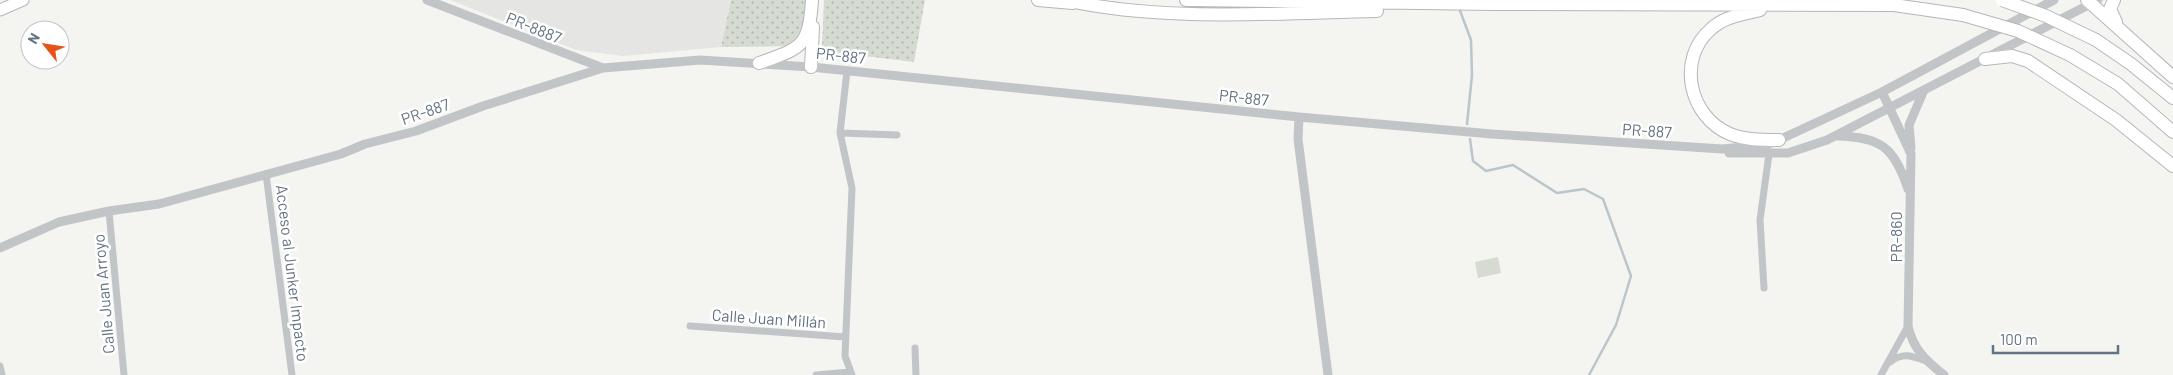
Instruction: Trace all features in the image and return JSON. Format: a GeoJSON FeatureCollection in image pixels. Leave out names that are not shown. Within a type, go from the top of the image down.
{"type":"FeatureCollection","features":[{"type":"Feature","properties":{"kind":"highway"},"geometry":{"type":"LineString","coordinates":[[0,10],[23,0]]}},
{"type":"Feature","properties":{"kind":"highway"},"geometry":{"type":"LineString","coordinates":[[759,63],[793,51],[800,46],[809,27],[814,0]]}},
{"type":"Feature","properties":{"kind":"highway"},"geometry":{"type":"LineString","coordinates":[[812,67],[814,0]]}},
{"type":"Feature","properties":{"kind":"highway"},"geometry":{"type":"LineString","coordinates":[[1038,0],[1164,12],[1215,13],[1386,11],[1411,3]]}},
{"type":"Feature","properties":{"kind":"highway"},"geometry":{"type":"LineString","coordinates":[[1065,0],[1080,4]]}},
{"type":"Feature","properties":{"kind":"highway"},"geometry":{"type":"LineString","coordinates":[[1186,0],[1494,4],[1894,5],[1964,15],[2018,31],[2070,55],[2118,84],[2173,132]]}},
{"type":"Feature","properties":{"kind":"highway"},"geometry":{"type":"LineString","coordinates":[[2002,0],[2046,16],[2096,40],[2143,73],[2173,98]]}},
{"type":"Feature","properties":{"kind":"highway"},"geometry":{"type":"LineString","coordinates":[[2114,0],[2110,9],[2120,28]]}},
{"type":"Feature","properties":{"kind":"highway"},"geometry":{"type":"LineString","coordinates":[[2092,1],[2173,77]]}},
{"type":"Feature","properties":{"kind":"highway"},"geometry":{"type":"LineString","coordinates":[[1779,140],[1741,137],[1717,127],[1699,107],[1693,93],[1690,75],[1698,46],[1713,27],[1735,15],[1781,5]]}},
{"type":"Feature","properties":{"kind":"highway"},"geometry":{"type":"LineString","coordinates":[[1985,59],[2012,56],[2028,61],[2116,120],[2173,166]]}},
{"type":"Feature","properties":{"kind":"street","name":"PR-8887"},"geometry":{"type":"LineString","coordinates":[[426,0],[603,68]]}},
{"type":"Feature","properties":{"kind":"street","name":"PR-887"},"geometry":{"type":"LineString","coordinates":[[0,248],[58,222],[109,211],[159,204],[340,154],[366,144],[416,131],[483,106],[603,68],[700,60],[812,67],[1299,117],[1492,134],[1722,149],[1766,145],[1882,92],[2054,0]]}},
{"type":"Feature","properties":{"kind":"street","name":"PR-887"},"geometry":{"type":"LineString","coordinates":[[1704,148],[1730,154],[1788,154],[1834,136],[1985,59],[2092,1]]}},
{"type":"Feature","properties":{"kind":"street"},"geometry":{"type":"LineString","coordinates":[[816,375],[851,374],[845,356],[845,337],[848,322],[852,188],[840,133],[847,71]]}},
{"type":"Feature","properties":{"kind":"street"},"geometry":{"type":"LineString","coordinates":[[1911,154],[1909,124],[1924,90]]}},
{"type":"Feature","properties":{"kind":"street","name":"PR-860"},"geometry":{"type":"LineString","coordinates":[[1882,92],[1911,154],[1908,326],[1911,340],[1919,353],[1944,375]]}},
{"type":"Feature","properties":{"kind":"street"},"geometry":{"type":"LineString","coordinates":[[1299,117],[1298,139],[1328,375]]}},
{"type":"Feature","properties":{"kind":"street"},"geometry":{"type":"LineString","coordinates":[[840,133],[897,135]]}},
{"type":"Feature","properties":{"kind":"street"},"geometry":{"type":"LineString","coordinates":[[1834,136],[1869,138],[1880,142],[1895,158],[1903,174],[1911,199]]}},
{"type":"Feature","properties":{"kind":"street"},"geometry":{"type":"LineString","coordinates":[[1764,288],[1760,220],[1769,154]]}},
{"type":"Feature","properties":{"kind":"street","name":"Acceso al Junker Impacto"},"geometry":{"type":"LineString","coordinates":[[266,174],[292,375]]}},
{"type":"Feature","properties":{"kind":"street","name":"Calle Juan Arroyo"},"geometry":{"type":"LineString","coordinates":[[109,211],[124,375]]}},
{"type":"Feature","properties":{"kind":"street","name":"Calle Juan Millán"},"geometry":{"type":"LineString","coordinates":[[690,326],[845,337]]}},
{"type":"Feature","properties":{"kind":"street"},"geometry":{"type":"LineString","coordinates":[[1881,375],[1908,326]]}},
{"type":"Feature","properties":{"kind":"street"},"geometry":{"type":"LineString","coordinates":[[915,348],[916,375]]}},
{"type":"Feature","properties":{"kind":"street"},"geometry":{"type":"LineString","coordinates":[[1888,363],[1897,356],[1905,355],[1928,362]]}},
{"type":"Feature","properties":{"kind":"street"},"geometry":{"type":"LineString","coordinates":[[0,366],[2,375]]}},
{"type":"Feature","properties":{"kind":"shaded area"},"geometry":{"type":"Polygon","coordinates":[[[450,0],[731,0],[721,47],[623,56],[576,50],[450,0]]]}},
{"type":"Feature","properties":{"kind":"shaded area"},"geometry":{"type":"Polygon","coordinates":[[[731,0],[806,0],[803,33],[790,46],[721,47],[731,0]]]}},
{"type":"Feature","properties":{"kind":"shaded area"},"geometry":{"type":"Polygon","coordinates":[[[824,0],[925,0],[914,62],[824,51],[822,48],[824,0]]]}},
{"type":"Feature","properties":{"kind":"shaded area"},"geometry":{"type":"Polygon","coordinates":[[[1498,257],[1501,273],[1478,278],[1475,262],[1498,257]]]}},
{"type":"Feature","properties":{"kind":"waterway"},"geometry":{"type":"LineString","coordinates":[[1459,8],[1471,40],[1472,75],[1467,124]]}},
{"type":"Feature","properties":{"kind":"waterway"},"geometry":{"type":"LineString","coordinates":[[1470,139],[1473,161],[1486,171],[1513,165],[1557,193],[1584,189],[1603,199],[1631,276],[1616,325],[1589,375]]}}]}
